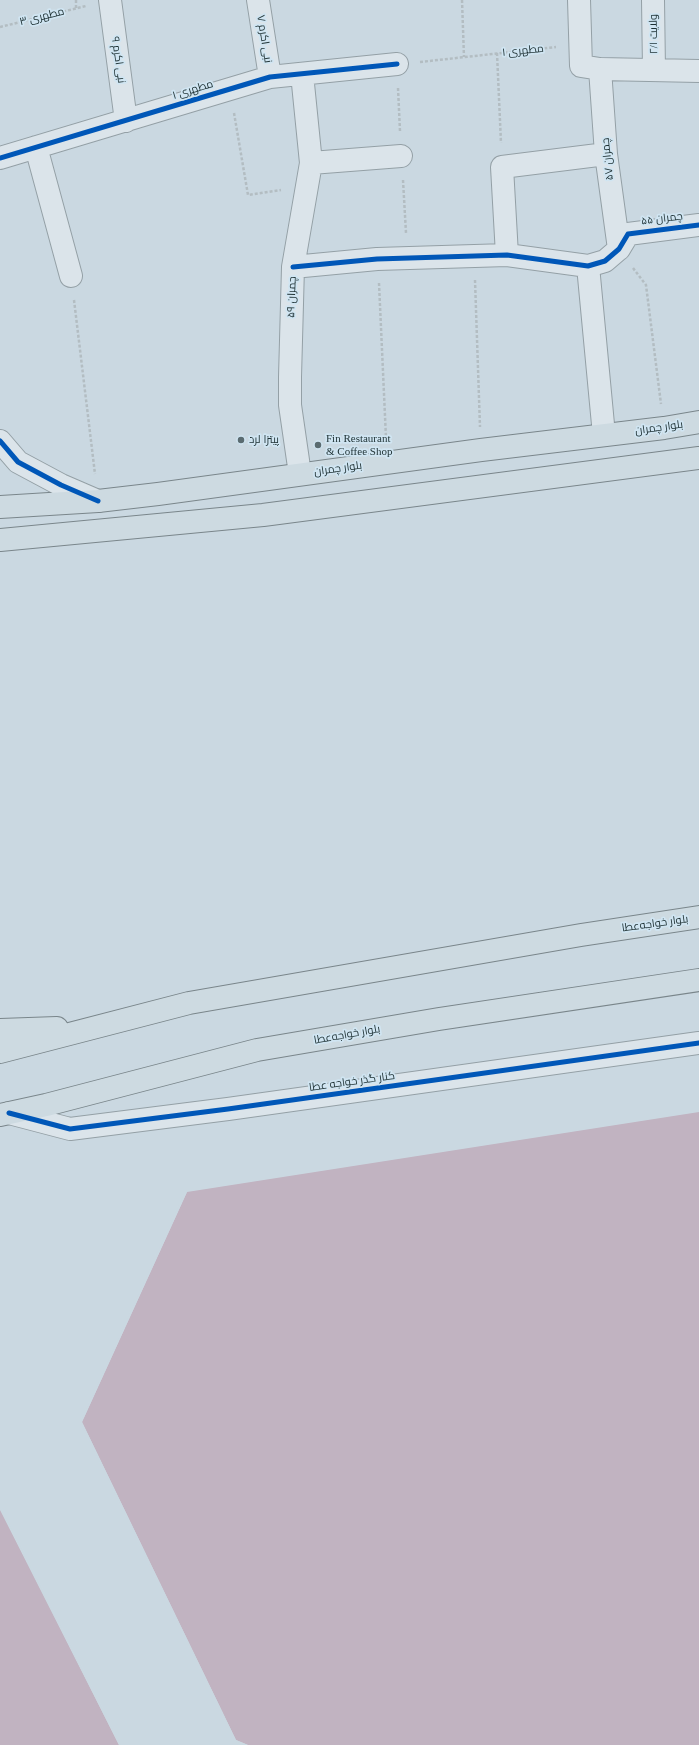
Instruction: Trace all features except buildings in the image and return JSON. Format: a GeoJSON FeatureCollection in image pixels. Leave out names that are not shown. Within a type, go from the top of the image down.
{"type":"FeatureCollection","features":[{"type":"Feature","properties":{"kind":"main road","name":"بلوار چمران"},"geometry":{"type":"LineString","coordinates":[[0,507],[98,501],[480,450],[664,428],[699,422]]}},
{"type":"Feature","properties":{"kind":"main road"},"geometry":{"type":"LineString","coordinates":[[0,540],[264,514],[699,458]]}},
{"type":"Feature","properties":{"kind":"main road","name":"بلوار خواجه‌عطا"},"geometry":{"type":"LineString","coordinates":[[0,1052],[189,1003],[573,936],[699,917]]}},
{"type":"Feature","properties":{"kind":"main road","name":"بلوار خواجه‌عطا"},"geometry":{"type":"LineString","coordinates":[[5,1114],[46,1105],[257,1050],[439,1019],[699,980]]}},
{"type":"Feature","properties":{"kind":"main road"},"geometry":{"type":"LineString","coordinates":[[0,1030],[100,1027]]}},
{"type":"Feature","properties":{"kind":"street","name":"نبی اکرم ۹"},"geometry":{"type":"LineString","coordinates":[[110,0],[126,120]]}},
{"type":"Feature","properties":{"kind":"street","name":"نبی اکرم ۷"},"geometry":{"type":"LineString","coordinates":[[258,0],[270,77]]}},
{"type":"Feature","properties":{"kind":"street"},"geometry":{"type":"LineString","coordinates":[[579,0],[581,66],[600,69],[699,70]]}},
{"type":"Feature","properties":{"kind":"street","name":"ولایت ۲/۱"},"geometry":{"type":"LineString","coordinates":[[653,0],[654,69]]}},
{"type":"Feature","properties":{"kind":"street","name":"مطهری ۱"},"geometry":{"type":"LineString","coordinates":[[0,158],[270,77],[397,64]]}},
{"type":"Feature","properties":{"kind":"street","name":"چمران ۵۷"},"geometry":{"type":"LineString","coordinates":[[600,69],[606,154],[623,241]]}},
{"type":"Feature","properties":{"kind":"street","name":"چمران ۵۹"},"geometry":{"type":"LineString","coordinates":[[300,474],[290,405],[293,267],[311,163],[302,74]]}},
{"type":"Feature","properties":{"kind":"street"},"geometry":{"type":"LineString","coordinates":[[36,147],[71,276]]}},
{"type":"Feature","properties":{"kind":"street"},"geometry":{"type":"LineString","coordinates":[[507,255],[502,167],[606,154]]}},
{"type":"Feature","properties":{"kind":"street"},"geometry":{"type":"LineString","coordinates":[[311,163],[401,156]]}},
{"type":"Feature","properties":{"kind":"street","name":"چمران ۵۵"},"geometry":{"type":"LineString","coordinates":[[623,241],[699,225]]}},
{"type":"Feature","properties":{"kind":"street"},"geometry":{"type":"LineString","coordinates":[[293,267],[377,258],[507,255],[588,266],[606,261],[623,241]]}},
{"type":"Feature","properties":{"kind":"street"},"geometry":{"type":"LineString","coordinates":[[588,266],[604,435]]}},
{"type":"Feature","properties":{"kind":"street"},"geometry":{"type":"LineString","coordinates":[[0,441],[18,462],[61,485],[98,501]]}},
{"type":"Feature","properties":{"kind":"street","name":"کنار گذر خواجه عطا"},"geometry":{"type":"LineString","coordinates":[[5,1114],[70,1129],[243,1107],[699,1043]]}},
{"type":"Feature","properties":{"kind":"path"},"geometry":{"type":"LineString","coordinates":[[76,0],[76,8]]}},
{"type":"Feature","properties":{"kind":"path"},"geometry":{"type":"LineString","coordinates":[[462,0],[464,57]]}},
{"type":"Feature","properties":{"kind":"path"},"geometry":{"type":"LineString","coordinates":[[497,53],[502,167]]}},
{"type":"Feature","properties":{"kind":"path"},"geometry":{"type":"LineString","coordinates":[[230,89],[248,195],[307,186]]}},
{"type":"Feature","properties":{"kind":"path"},"geometry":{"type":"LineString","coordinates":[[623,241],[646,286],[664,428]]}},
{"type":"Feature","properties":{"kind":"path"},"geometry":{"type":"LineString","coordinates":[[474,256],[480,450]]}},
{"type":"Feature","properties":{"kind":"path"},"geometry":{"type":"LineString","coordinates":[[377,258],[387,462]]}},
{"type":"Feature","properties":{"kind":"path"},"geometry":{"type":"LineString","coordinates":[[71,276],[98,501]]}},
{"type":"Feature","properties":{"kind":"shaded area"},"geometry":{"type":"Polygon","coordinates":[[[699,1112],[699,1745],[248,1745],[236,1740],[82,1422],[187,1192],[699,1112]]]}},
{"type":"Feature","properties":{"kind":"shaded area"},"geometry":{"type":"Polygon","coordinates":[[[0,1510],[119,1745],[0,1745],[0,1510]]]}},
{"type":"Feature","properties":{"kind":"pier"},"geometry":{"type":"Polygon","coordinates":[[[187,1192],[82,1422],[236,1740],[248,1745],[243,1745],[235,1741],[80,1422],[184,1193],[187,1192]]]}},
{"type":"Feature","properties":{"kind":"pier"},"geometry":{"type":"Polygon","coordinates":[[[0,1508],[2,1509],[121,1745],[119,1745],[0,1508]]]}},
{"type":"Feature","properties":{"kind":"cycle path"},"geometry":{"type":"LineString","coordinates":[[0,158],[270,77],[397,64]]}},
{"type":"Feature","properties":{"kind":"cycle path"},"geometry":{"type":"LineString","coordinates":[[293,267],[377,259],[507,255],[588,266],[605,261],[619,249],[628,234],[699,225]]}},
{"type":"Feature","properties":{"kind":"cycle path"},"geometry":{"type":"LineString","coordinates":[[0,441],[18,462],[61,485],[98,501]]}},
{"type":"Feature","properties":{"kind":"cycle path"},"geometry":{"type":"LineString","coordinates":[[9,1113],[70,1129],[228,1109],[699,1043]]}},
{"type":"Feature","properties":{"kind":"place","name":"پیتزا لرد"},"geometry":{"type":"Point","coordinates":[241,440]}},
{"type":"Feature","properties":{"kind":"place","name":"Fin Restaurant & Coffee Shop"},"geometry":{"type":"Point","coordinates":[318,445]}}]}
